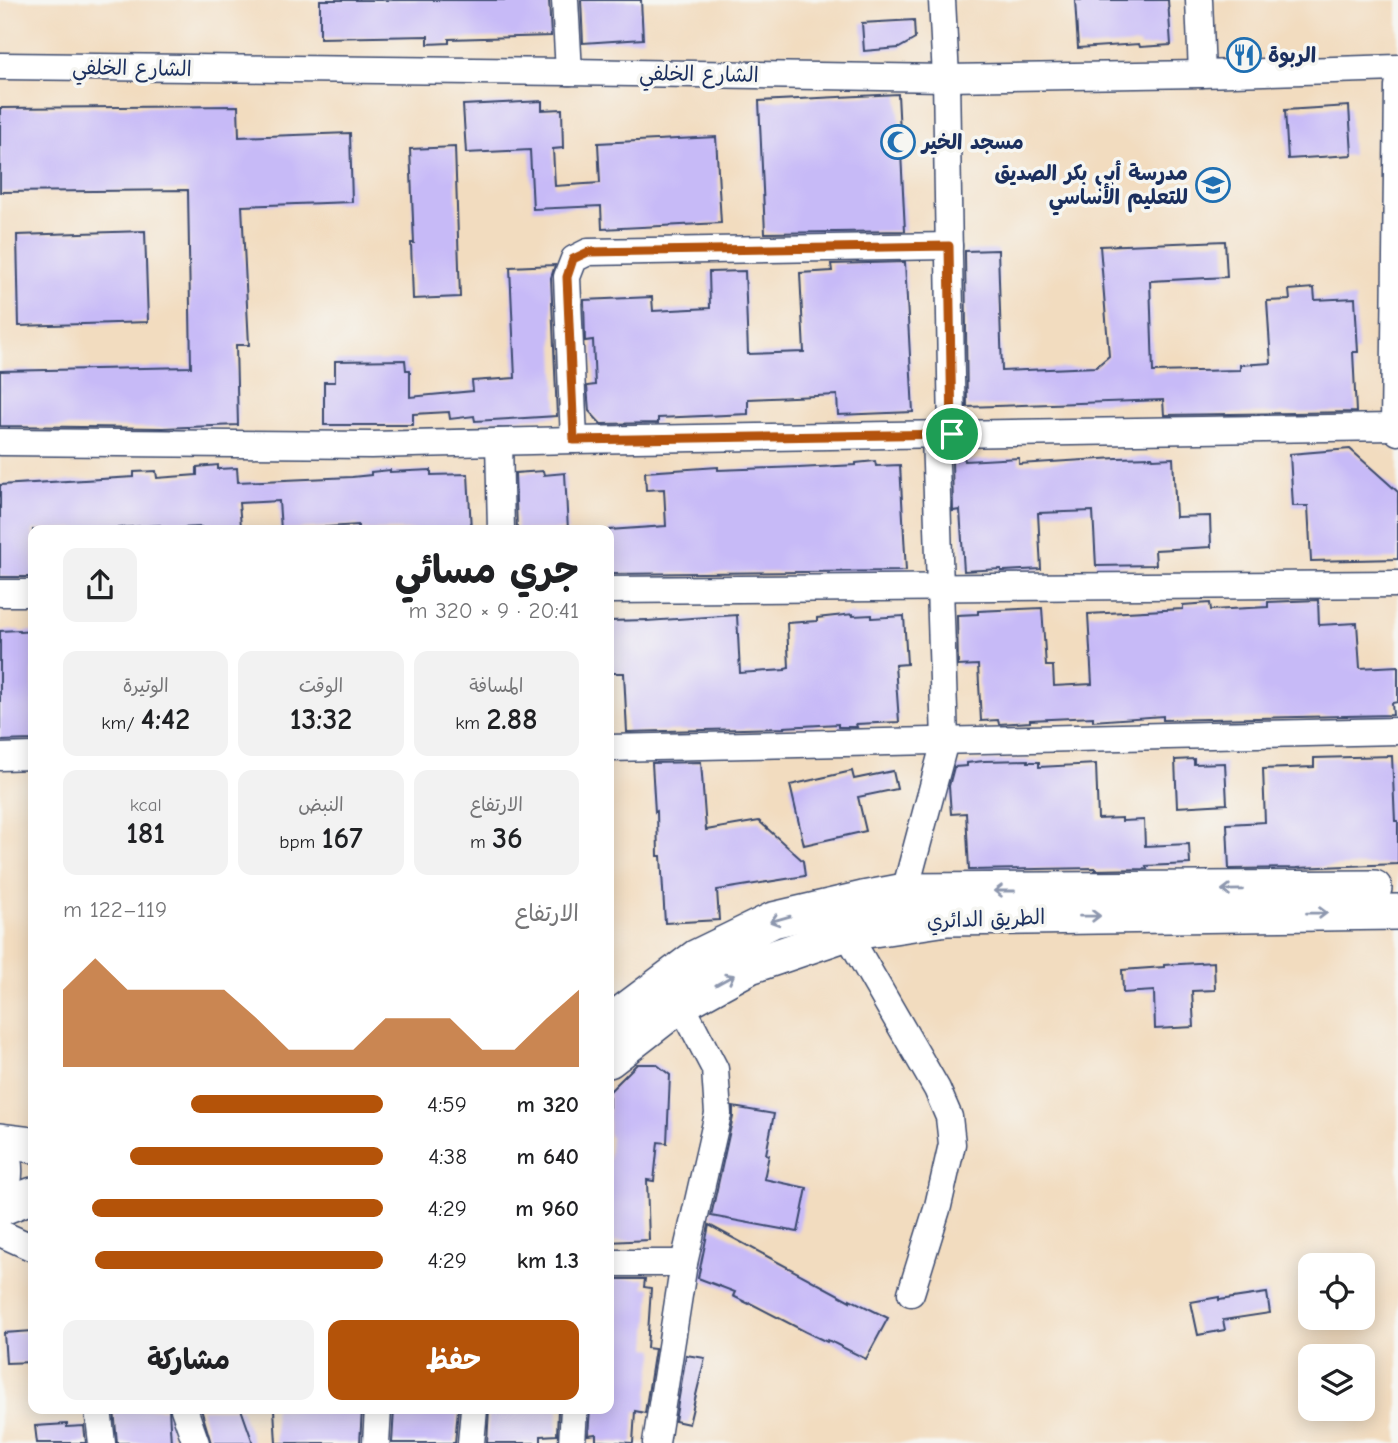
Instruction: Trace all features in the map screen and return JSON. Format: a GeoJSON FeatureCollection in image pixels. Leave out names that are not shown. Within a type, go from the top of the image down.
{"type":"FeatureCollection","features":[{"type":"Feature","properties":{"kind":"main road","name":"الطريق الدائري"},"geometry":{"type":"LineString","coordinates":[[614,1019],[697,957],[773,920],[905,891],[1398,888]]}},
{"type":"Feature","properties":{"kind":"main road","name":"الطريق الدائري"},"geometry":{"type":"LineString","coordinates":[[614,1056],[681,1004],[751,966],[847,933],[947,918],[1398,912]]}},
{"type":"Feature","properties":{"kind":"main road"},"geometry":{"type":"LineString","coordinates":[[0,1141],[28,1144]]}},
{"type":"Feature","properties":{"kind":"main road"},"geometry":{"type":"LineString","coordinates":[[0,1148],[5,1170],[0,1194]]}},
{"type":"Feature","properties":{"kind":"main road"},"geometry":{"type":"LineString","coordinates":[[0,1208],[28,1197]]}},
{"type":"Feature","properties":{"kind":"street"},"geometry":{"type":"LineString","coordinates":[[565,0],[569,72]]}},
{"type":"Feature","properties":{"kind":"street"},"geometry":{"type":"LineString","coordinates":[[905,891],[945,741],[940,587],[949,246],[942,0]]}},
{"type":"Feature","properties":{"kind":"street"},"geometry":{"type":"LineString","coordinates":[[1199,0],[1202,74]]}},
{"type":"Feature","properties":{"kind":"street","name":"الشارع الخلفي"},"geometry":{"type":"LineString","coordinates":[[0,66],[946,78],[1398,68]]}},
{"type":"Feature","properties":{"kind":"street"},"geometry":{"type":"LineString","coordinates":[[0,442],[371,445],[943,434],[1396,430],[1398,86]]}},
{"type":"Feature","properties":{"kind":"street"},"geometry":{"type":"LineString","coordinates":[[574,440],[567,277],[573,259],[588,252],[949,246]]}},
{"type":"Feature","properties":{"kind":"street"},"geometry":{"type":"LineString","coordinates":[[499,442],[501,525]]}},
{"type":"Feature","properties":{"kind":"street"},"geometry":{"type":"LineString","coordinates":[[614,590],[1398,584]]}},
{"type":"Feature","properties":{"kind":"street"},"geometry":{"type":"LineString","coordinates":[[0,593],[28,593]]}},
{"type":"Feature","properties":{"kind":"street"},"geometry":{"type":"LineString","coordinates":[[614,748],[1398,731]]}},
{"type":"Feature","properties":{"kind":"street"},"geometry":{"type":"LineString","coordinates":[[0,757],[28,756]]}},
{"type":"Feature","properties":{"kind":"street"},"geometry":{"type":"LineString","coordinates":[[847,933],[937,1089],[949,1117],[952,1144],[911,1293]]}},
{"type":"Feature","properties":{"kind":"street"},"geometry":{"type":"LineString","coordinates":[[656,1443],[684,1263],[719,1114],[715,1069],[681,1004]]}},
{"type":"Feature","properties":{"kind":"street"},"geometry":{"type":"LineString","coordinates":[[0,1233],[28,1246]]}},
{"type":"Feature","properties":{"kind":"street"},"geometry":{"type":"LineString","coordinates":[[614,1263],[684,1263]]}},
{"type":"Feature","properties":{"kind":"street"},"geometry":{"type":"LineString","coordinates":[[99,1414],[103,1443]]}},
{"type":"Feature","properties":{"kind":"street"},"geometry":{"type":"LineString","coordinates":[[186,1414],[196,1443]]}},
{"type":"Feature","properties":{"kind":"street"},"geometry":{"type":"LineString","coordinates":[[376,1443],[379,1414]]}},
{"type":"Feature","properties":{"kind":"street"},"geometry":{"type":"LineString","coordinates":[[471,1443],[474,1414]]}},
{"type":"Feature","properties":{"kind":"street"},"geometry":{"type":"LineString","coordinates":[[572,1443],[574,1414]]}},
{"type":"Feature","properties":{"kind":"building"},"geometry":{"type":"Polygon","coordinates":[[[320,0],[549,0],[551,36],[449,39],[449,43],[428,44],[428,36],[320,38],[320,0]]]}},
{"type":"Feature","properties":{"kind":"building"},"geometry":{"type":"Polygon","coordinates":[[[581,0],[641,0],[643,39],[583,43],[581,0]]]}},
{"type":"Feature","properties":{"kind":"building"},"geometry":{"type":"Polygon","coordinates":[[[1075,0],[1168,0],[1171,45],[1078,48],[1075,0]]]}},
{"type":"Feature","properties":{"kind":"building"},"geometry":{"type":"Polygon","coordinates":[[[914,20],[915,39],[899,48],[864,51],[862,23],[914,20]]]}},
{"type":"Feature","properties":{"kind":"building"},"geometry":{"type":"Polygon","coordinates":[[[898,94],[905,231],[765,233],[759,101],[898,94]]]}},
{"type":"Feature","properties":{"kind":"building"},"geometry":{"type":"Polygon","coordinates":[[[542,101],[542,110],[562,109],[563,148],[553,149],[555,186],[600,183],[598,143],[716,137],[721,223],[602,229],[601,206],[533,209],[530,150],[466,153],[463,105],[542,101]]]}},
{"type":"Feature","properties":{"kind":"building"},"geometry":{"type":"Polygon","coordinates":[[[238,106],[239,137],[350,133],[352,202],[242,206],[249,345],[236,345],[238,425],[163,428],[0,426],[0,371],[191,367],[188,190],[0,192],[0,108],[238,106]]]}},
{"type":"Feature","properties":{"kind":"building"},"geometry":{"type":"Polygon","coordinates":[[[1349,106],[1352,155],[1288,159],[1285,110],[1349,106]]]}},
{"type":"Feature","properties":{"kind":"building"},"geometry":{"type":"Polygon","coordinates":[[[455,147],[460,297],[413,299],[411,243],[414,243],[410,149],[455,147]]]}},
{"type":"Feature","properties":{"kind":"building"},"geometry":{"type":"Polygon","coordinates":[[[145,231],[148,322],[19,326],[17,235],[145,231]]]}},
{"type":"Feature","properties":{"kind":"building"},"geometry":{"type":"Polygon","coordinates":[[[1225,241],[1227,277],[1150,281],[1153,372],[1240,370],[1240,365],[1271,363],[1267,301],[1290,300],[1289,290],[1314,288],[1315,300],[1355,298],[1358,352],[1353,352],[1356,412],[1164,415],[1163,400],[967,407],[965,251],[998,250],[1002,371],[1096,367],[1109,356],[1100,246],[1225,241]]]}},
{"type":"Feature","properties":{"kind":"building"},"geometry":{"type":"Polygon","coordinates":[[[905,262],[913,412],[838,415],[837,395],[748,399],[748,414],[658,418],[658,423],[601,424],[589,411],[587,386],[595,385],[593,340],[585,341],[584,300],[652,297],[653,311],[710,308],[709,272],[745,271],[748,354],[804,352],[800,273],[832,271],[831,264],[905,262]]]}},
{"type":"Feature","properties":{"kind":"building"},"geometry":{"type":"Polygon","coordinates":[[[555,265],[551,278],[557,416],[475,421],[474,416],[450,419],[449,412],[413,414],[413,425],[324,425],[324,382],[335,382],[335,361],[405,360],[406,370],[410,370],[410,397],[473,391],[472,381],[515,378],[510,267],[555,265]]]}},
{"type":"Feature","properties":{"kind":"building"},"geometry":{"type":"Polygon","coordinates":[[[1350,449],[1398,492],[1398,559],[1311,561],[1308,506],[1293,506],[1290,454],[1350,449]]]}},
{"type":"Feature","properties":{"kind":"building"},"geometry":{"type":"Polygon","coordinates":[[[964,457],[965,461],[1019,458],[1019,464],[1117,458],[1173,458],[1176,517],[1210,516],[1211,547],[1155,550],[1156,565],[1096,566],[1093,511],[1038,513],[1041,569],[964,571],[960,510],[953,511],[952,458],[964,457]]]}},
{"type":"Feature","properties":{"kind":"building"},"geometry":{"type":"Polygon","coordinates":[[[875,461],[876,466],[900,465],[906,571],[614,574],[614,530],[666,526],[664,489],[646,490],[645,472],[718,467],[718,470],[799,468],[875,461]]]}},
{"type":"Feature","properties":{"kind":"building"},"geometry":{"type":"Polygon","coordinates":[[[218,465],[218,469],[237,468],[238,482],[352,477],[390,470],[431,470],[431,475],[468,474],[471,525],[281,525],[279,501],[239,503],[241,525],[28,525],[28,577],[0,577],[0,485],[134,477],[134,472],[156,471],[157,478],[197,475],[197,467],[218,465]]]}},
{"type":"Feature","properties":{"kind":"building"},"geometry":{"type":"Polygon","coordinates":[[[515,473],[565,473],[568,525],[517,525],[515,473]]]}},
{"type":"Feature","properties":{"kind":"building"},"geometry":{"type":"Polygon","coordinates":[[[1318,600],[1319,625],[1357,623],[1360,668],[1398,666],[1398,702],[1392,703],[1393,715],[1163,720],[1163,716],[1093,721],[1093,717],[999,724],[998,720],[981,721],[978,665],[958,666],[957,615],[978,614],[978,611],[1042,608],[1046,666],[1053,666],[1054,686],[1092,684],[1088,614],[1183,609],[1183,605],[1210,603],[1211,610],[1268,607],[1268,602],[1318,600]]]}},
{"type":"Feature","properties":{"kind":"building"},"geometry":{"type":"Polygon","coordinates":[[[853,614],[872,615],[872,618],[904,616],[907,664],[895,665],[899,722],[856,724],[857,727],[838,727],[838,724],[627,732],[624,673],[614,673],[614,621],[737,615],[740,673],[789,668],[787,623],[817,621],[817,618],[853,614]]]}},
{"type":"Feature","properties":{"kind":"building"},"geometry":{"type":"Polygon","coordinates":[[[0,631],[28,631],[28,740],[0,741],[0,631]]]}},
{"type":"Feature","properties":{"kind":"building"},"geometry":{"type":"Polygon","coordinates":[[[1392,756],[1395,821],[1398,821],[1398,864],[1229,869],[1227,824],[1265,822],[1263,769],[1314,767],[1314,758],[1392,756]]]}},
{"type":"Feature","properties":{"kind":"building"},"geometry":{"type":"Polygon","coordinates":[[[1194,759],[1194,764],[1225,763],[1227,804],[1177,807],[1175,760],[1194,759]]]}},
{"type":"Feature","properties":{"kind":"building"},"geometry":{"type":"Polygon","coordinates":[[[984,761],[1039,762],[1039,767],[1096,764],[1098,819],[1144,820],[1145,846],[1189,844],[1190,864],[1146,866],[1147,869],[969,870],[966,813],[951,814],[949,786],[954,767],[984,761]]]}},
{"type":"Feature","properties":{"kind":"building"},"geometry":{"type":"Polygon","coordinates":[[[701,762],[706,830],[759,821],[803,861],[805,876],[717,890],[719,920],[665,923],[652,763],[701,762]]]}},
{"type":"Feature","properties":{"kind":"building"},"geometry":{"type":"Polygon","coordinates":[[[852,771],[854,779],[893,771],[897,789],[858,797],[866,831],[804,845],[790,785],[852,771]]]}},
{"type":"Feature","properties":{"kind":"building"},"geometry":{"type":"Polygon","coordinates":[[[1214,962],[1215,990],[1192,991],[1194,1027],[1155,1029],[1154,991],[1123,993],[1122,970],[1214,962]]]}},
{"type":"Feature","properties":{"kind":"building"},"geometry":{"type":"Polygon","coordinates":[[[637,1064],[656,1064],[670,1075],[667,1143],[658,1142],[654,1181],[647,1180],[649,1240],[614,1242],[614,1087],[637,1064]]]}},
{"type":"Feature","properties":{"kind":"building"},"geometry":{"type":"Polygon","coordinates":[[[733,1107],[774,1114],[764,1179],[807,1188],[798,1232],[711,1216],[733,1107]]]}},
{"type":"Feature","properties":{"kind":"building"},"geometry":{"type":"Polygon","coordinates":[[[709,1225],[850,1301],[888,1318],[866,1359],[733,1296],[735,1292],[698,1278],[709,1225]]]}},
{"type":"Feature","properties":{"kind":"building"},"geometry":{"type":"Polygon","coordinates":[[[614,1279],[645,1279],[644,1287],[651,1288],[647,1348],[655,1349],[645,1413],[635,1411],[633,1443],[596,1441],[596,1434],[588,1435],[590,1414],[614,1414],[614,1279]]]}},
{"type":"Feature","properties":{"kind":"building"},"geometry":{"type":"Polygon","coordinates":[[[1267,1293],[1270,1313],[1223,1320],[1225,1330],[1198,1335],[1191,1302],[1267,1293]]]}},
{"type":"Feature","properties":{"kind":"building"},"geometry":{"type":"Polygon","coordinates":[[[28,1331],[28,1362],[6,1363],[4,1333],[28,1331]]]}},
{"type":"Feature","properties":{"kind":"building"},"geometry":{"type":"Polygon","coordinates":[[[686,1355],[705,1358],[689,1424],[675,1421],[686,1355]]]}},
{"type":"Feature","properties":{"kind":"building"},"geometry":{"type":"Polygon","coordinates":[[[114,1414],[169,1414],[171,1443],[117,1443],[114,1414]]]}},
{"type":"Feature","properties":{"kind":"building"},"geometry":{"type":"Polygon","coordinates":[[[202,1414],[243,1414],[253,1443],[211,1443],[202,1414]]]}},
{"type":"Feature","properties":{"kind":"building"},"geometry":{"type":"Polygon","coordinates":[[[274,1414],[362,1414],[360,1443],[276,1443],[274,1414]]]}},
{"type":"Feature","properties":{"kind":"building"},"geometry":{"type":"Polygon","coordinates":[[[394,1414],[458,1414],[455,1443],[392,1443],[394,1414]]]}},
{"type":"Feature","properties":{"kind":"building"},"geometry":{"type":"Polygon","coordinates":[[[489,1414],[558,1414],[557,1435],[541,1436],[541,1443],[487,1443],[489,1414]]]}},
{"type":"Feature","properties":{"kind":"building"},"geometry":{"type":"Polygon","coordinates":[[[67,1424],[67,1427],[84,1426],[86,1443],[37,1443],[35,1426],[67,1424]]]}},
{"type":"Feature","properties":{"kind":"place","name":"الربوة"},"geometry":{"type":"Point","coordinates":[1244,55]}},
{"type":"Feature","properties":{"kind":"place","name":"مسجد الخير"},"geometry":{"type":"Point","coordinates":[898,142]}},
{"type":"Feature","properties":{"kind":"place","name":"مدرسة أبي بكر الصديق للتعليم الأساسي"},"geometry":{"type":"Point","coordinates":[1213,185]}},
{"type":"Feature","properties":{"kind":"route"},"geometry":{"type":"LineString","coordinates":[[949,246],[952,434],[574,440],[567,277],[573,259],[588,252],[949,246]]}}]}
